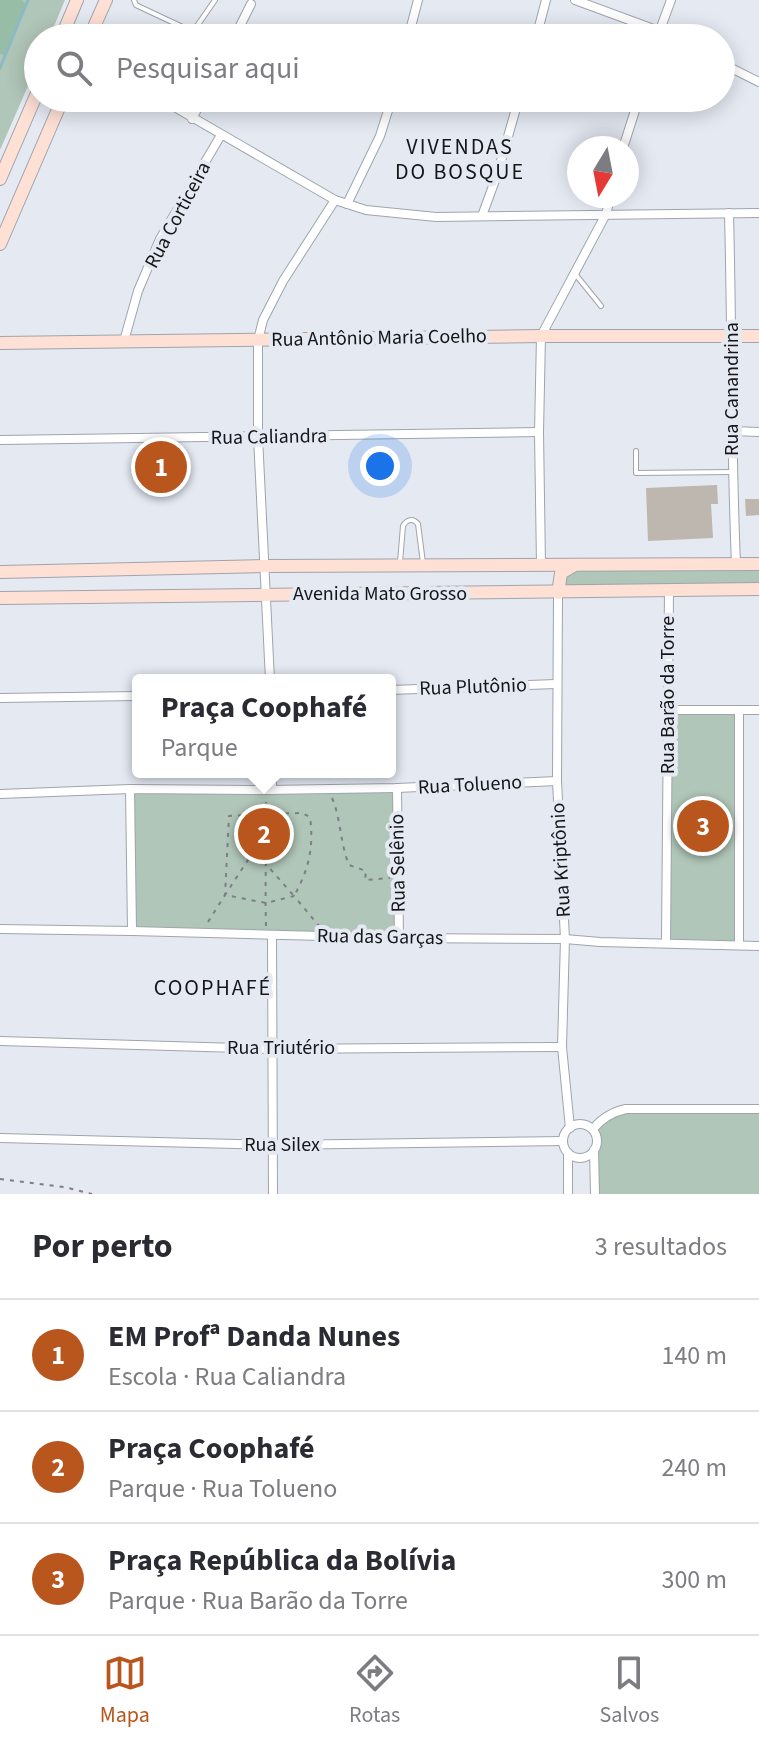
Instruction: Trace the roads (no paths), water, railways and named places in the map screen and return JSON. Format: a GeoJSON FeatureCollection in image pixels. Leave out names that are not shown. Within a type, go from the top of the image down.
{"type":"FeatureCollection","features":[{"type":"Feature","properties":{"kind":"main road"},"geometry":{"type":"LineString","coordinates":[[67,24],[77,0]]}},
{"type":"Feature","properties":{"kind":"main road"},"geometry":{"type":"LineString","coordinates":[[95,24],[106,0]]}},
{"type":"Feature","properties":{"kind":"main road"},"geometry":{"type":"LineString","coordinates":[[0,179],[29,112]]}},
{"type":"Feature","properties":{"kind":"main road"},"geometry":{"type":"LineString","coordinates":[[0,244],[57,112]]}},
{"type":"Feature","properties":{"kind":"main road","name":"Rua Antônio Maria Coelho"},"geometry":{"type":"LineString","coordinates":[[0,343],[759,336]]}},
{"type":"Feature","properties":{"kind":"main road"},"geometry":{"type":"LineString","coordinates":[[725,589],[734,581],[736,564]]}},
{"type":"Feature","properties":{"kind":"main road","name":"Avenida Mato Grosso"},"geometry":{"type":"LineString","coordinates":[[0,572],[263,566],[759,564]]}},
{"type":"Feature","properties":{"kind":"main road"},"geometry":{"type":"LineString","coordinates":[[558,593],[561,573],[576,565]]}},
{"type":"Feature","properties":{"kind":"main road","name":"Avenida Mato Grosso"},"geometry":{"type":"LineString","coordinates":[[0,598],[759,589]]}},
{"type":"Feature","properties":{"kind":"street"},"geometry":{"type":"LineString","coordinates":[[412,24],[418,0]]}},
{"type":"Feature","properties":{"kind":"street"},"geometry":{"type":"LineString","coordinates":[[540,24],[546,0]]}},
{"type":"Feature","properties":{"kind":"street"},"geometry":{"type":"LineString","coordinates":[[575,0],[632,24]]}},
{"type":"Feature","properties":{"kind":"street"},"geometry":{"type":"LineString","coordinates":[[662,24],[671,0]]}},
{"type":"Feature","properties":{"kind":"street"},"geometry":{"type":"LineString","coordinates":[[241,24],[251,4]]}},
{"type":"Feature","properties":{"kind":"street"},"geometry":{"type":"LineString","coordinates":[[735,70],[759,82]]}},
{"type":"Feature","properties":{"kind":"street"},"geometry":{"type":"LineString","coordinates":[[181,112],[335,200],[366,210],[436,217],[759,213]]}},
{"type":"Feature","properties":{"kind":"street"},"geometry":{"type":"LineString","coordinates":[[192,119],[196,112]]}},
{"type":"Feature","properties":{"kind":"street"},"geometry":{"type":"LineString","coordinates":[[347,204],[380,136],[388,112]]}},
{"type":"Feature","properties":{"kind":"street"},"geometry":{"type":"LineString","coordinates":[[482,216],[515,112]]}},
{"type":"Feature","properties":{"kind":"street"},"geometry":{"type":"LineString","coordinates":[[627,136],[635,112]]}},
{"type":"Feature","properties":{"kind":"street","name":"Rua Corticeira"},"geometry":{"type":"LineString","coordinates":[[124,341],[138,291],[160,239],[221,135]]}},
{"type":"Feature","properties":{"kind":"street"},"geometry":{"type":"LineString","coordinates":[[270,674],[258,437],[258,340],[263,320],[283,281],[335,200]]}},
{"type":"Feature","properties":{"kind":"street"},"geometry":{"type":"LineString","coordinates":[[541,565],[541,336],[608,208]]}},
{"type":"Feature","properties":{"kind":"street","name":"Rua Canandrina"},"geometry":{"type":"LineString","coordinates":[[729,213],[736,564]]}},
{"type":"Feature","properties":{"kind":"street"},"geometry":{"type":"LineString","coordinates":[[732,431],[759,432]]}},
{"type":"Feature","properties":{"kind":"street","name":"Rua Caliandra"},"geometry":{"type":"LineString","coordinates":[[0,440],[539,432]]}},
{"type":"Feature","properties":{"kind":"street","name":"Rua Barão da Torre"},"geometry":{"type":"LineString","coordinates":[[666,942],[669,591]]}},
{"type":"Feature","properties":{"kind":"street","name":"Rua Kriptônio"},"geometry":{"type":"LineString","coordinates":[[558,593],[557,781],[565,939],[562,1047],[570,1128]]}},
{"type":"Feature","properties":{"kind":"street","name":"Rua Plutônio"},"geometry":{"type":"LineString","coordinates":[[396,690],[556,684]]}},
{"type":"Feature","properties":{"kind":"street"},"geometry":{"type":"LineString","coordinates":[[0,698],[132,696]]}},
{"type":"Feature","properties":{"kind":"street"},"geometry":{"type":"LineString","coordinates":[[669,710],[759,710]]}},
{"type":"Feature","properties":{"kind":"street"},"geometry":{"type":"LineString","coordinates":[[739,710],[739,945]]}},
{"type":"Feature","properties":{"kind":"street"},"geometry":{"type":"LineString","coordinates":[[269,790],[271,778]]}},
{"type":"Feature","properties":{"kind":"street","name":"Rua Tolueno"},"geometry":{"type":"LineString","coordinates":[[0,794],[130,789],[397,788],[557,781]]}},
{"type":"Feature","properties":{"kind":"street","name":"Rua Selênio"},"geometry":{"type":"LineString","coordinates":[[397,788],[399,938]]}},
{"type":"Feature","properties":{"kind":"street"},"geometry":{"type":"LineString","coordinates":[[130,789],[132,931]]}},
{"type":"Feature","properties":{"kind":"street","name":"Rua das Garças"},"geometry":{"type":"LineString","coordinates":[[0,929],[565,939],[759,946]]}},
{"type":"Feature","properties":{"kind":"street"},"geometry":{"type":"LineString","coordinates":[[269,935],[273,1194]]}},
{"type":"Feature","properties":{"kind":"street","name":"Rua Triutério"},"geometry":{"type":"LineString","coordinates":[[0,1041],[271,1049],[562,1047]]}},
{"type":"Feature","properties":{"kind":"street"},"geometry":{"type":"LineString","coordinates":[[593,1129],[601,1120],[626,1109],[759,1109]]}},
{"type":"Feature","properties":{"kind":"street"},"geometry":{"type":"LineString","coordinates":[[568,1194],[568,1153],[563,1141],[566,1132],[580,1124],[593,1129]]}},
{"type":"Feature","properties":{"kind":"street"},"geometry":{"type":"LineString","coordinates":[[568,1153],[575,1158],[586,1158],[597,1143],[593,1129]]}},
{"type":"Feature","properties":{"kind":"street","name":"Rua Silex"},"geometry":{"type":"LineString","coordinates":[[0,1138],[272,1145],[563,1141]]}},
{"type":"Feature","properties":{"kind":"street"},"geometry":{"type":"LineString","coordinates":[[594,1150],[595,1194]]}},
{"type":"Feature","properties":{"kind":"lane"},"geometry":{"type":"LineString","coordinates":[[134,0],[136,5],[176,24]]}},
{"type":"Feature","properties":{"kind":"lane"},"geometry":{"type":"LineString","coordinates":[[198,24],[215,0]]}},
{"type":"Feature","properties":{"kind":"lane"},"geometry":{"type":"LineString","coordinates":[[575,273],[601,306]]}},
{"type":"Feature","properties":{"kind":"lane"},"geometry":{"type":"LineString","coordinates":[[636,451],[636,473],[732,472]]}},
{"type":"Feature","properties":{"kind":"lane"},"geometry":{"type":"LineString","coordinates":[[399,566],[403,526],[410,519],[418,524],[423,566]]}},
{"type":"Feature","properties":{"kind":"waterway"},"geometry":{"type":"LineString","coordinates":[[0,68],[28,0]]}},
{"type":"Feature","properties":{"kind":"place","name":"EM Profª Danda Nunes"},"geometry":{"type":"Point","coordinates":[161,467]}},
{"type":"Feature","properties":{"kind":"place","name":"Praça República da Bolívia"},"geometry":{"type":"Point","coordinates":[703,826]}},
{"type":"Feature","properties":{"kind":"place","name":"Praça Coophafé"},"geometry":{"type":"Point","coordinates":[264,834]}},
{"type":"Feature","properties":{"kind":"district","name":"VIVENDAS DO BOSQUE"},"geometry":{"type":"Point","coordinates":[460,160]}},
{"type":"Feature","properties":{"kind":"district","name":"COOPHAFÉ"},"geometry":{"type":"Point","coordinates":[213,988]}}]}
